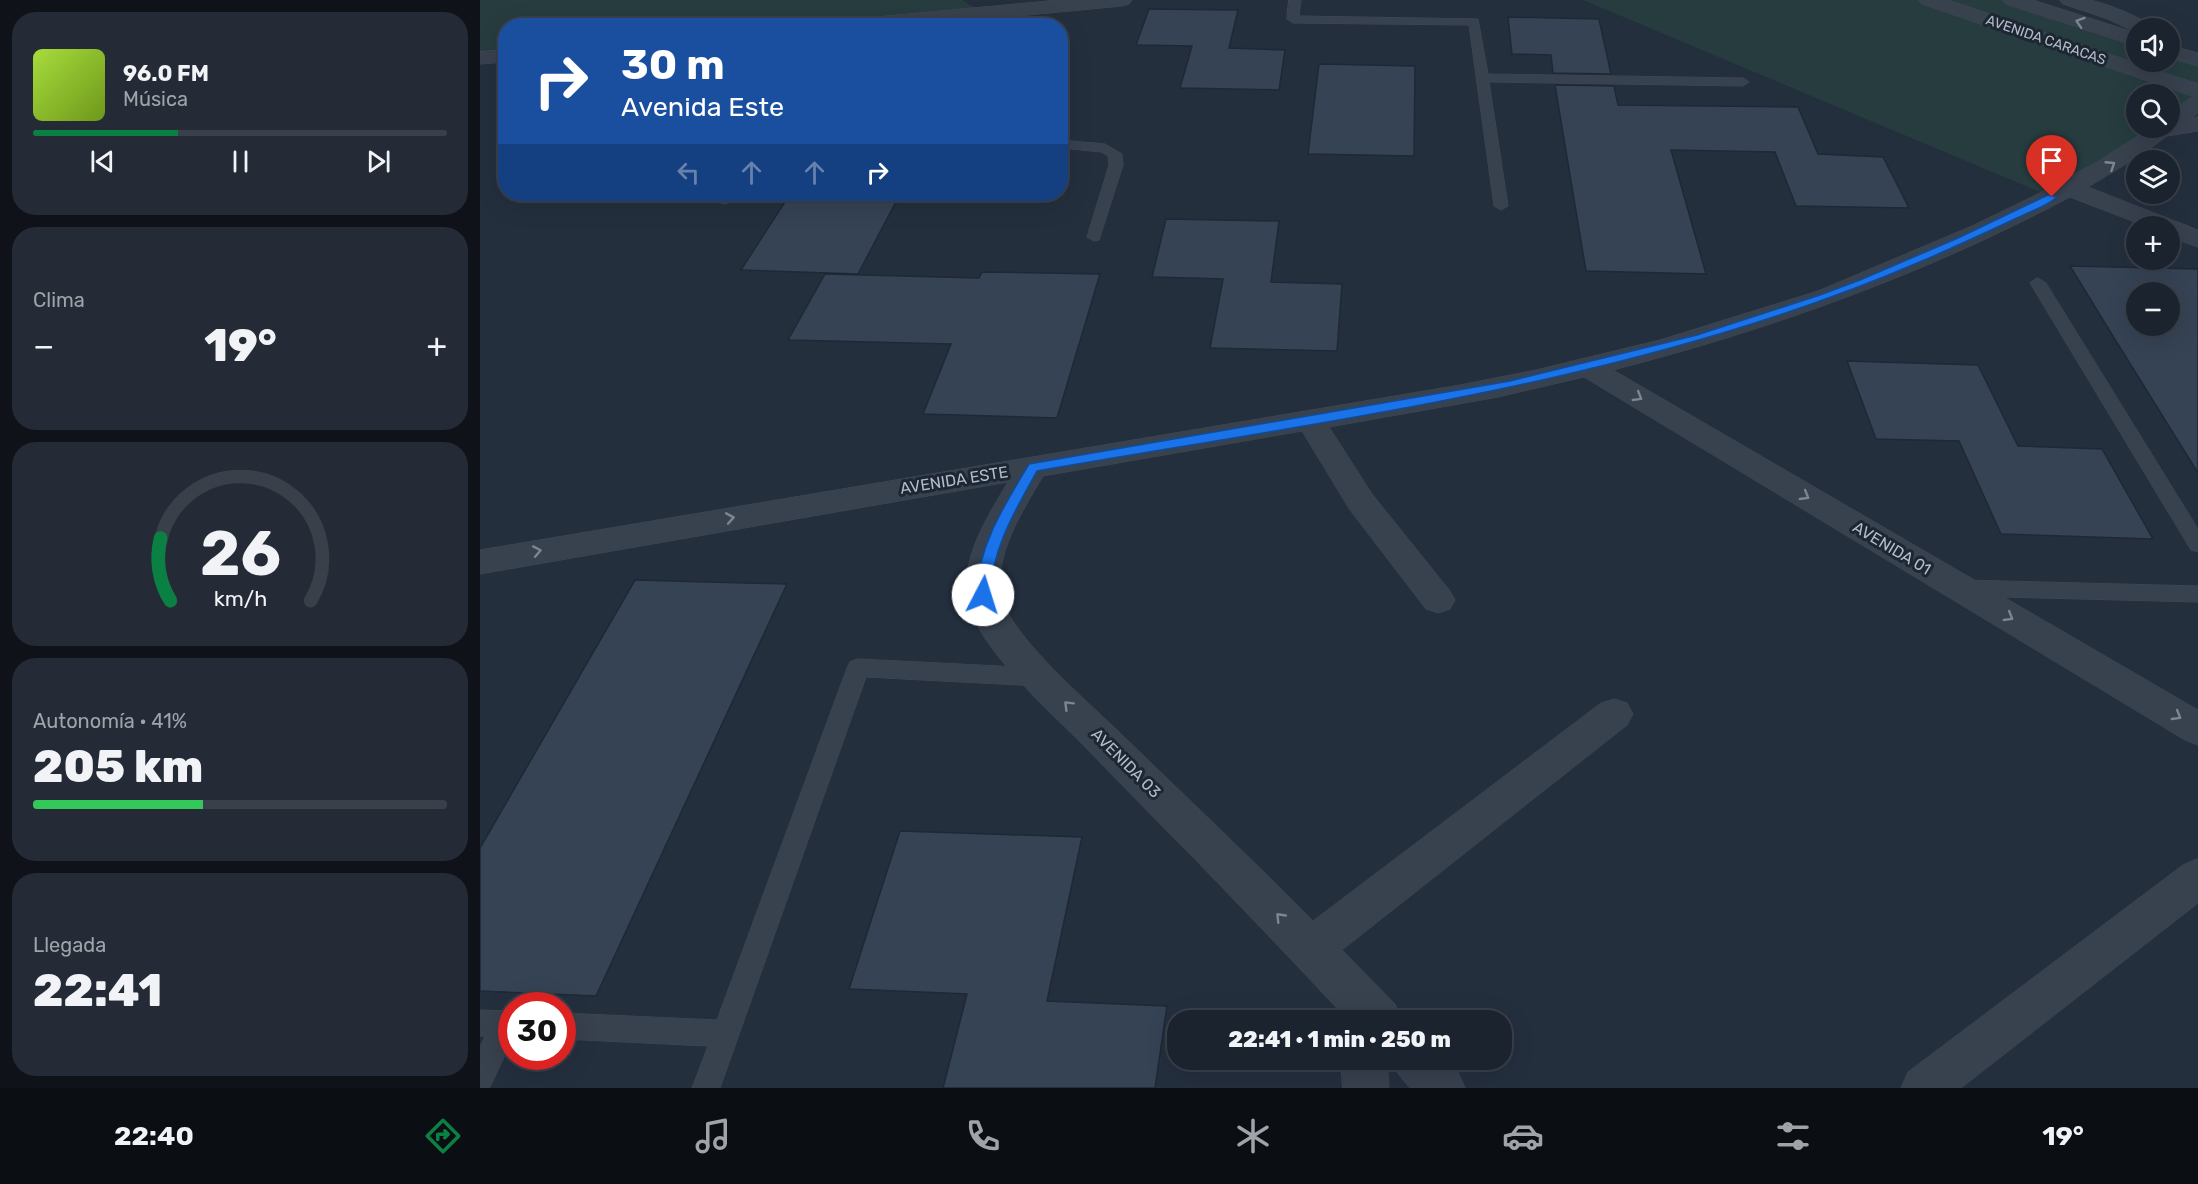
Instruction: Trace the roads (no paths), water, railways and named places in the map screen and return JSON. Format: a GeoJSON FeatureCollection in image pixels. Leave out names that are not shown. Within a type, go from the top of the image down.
{"type":"FeatureCollection","features":[{"type":"Feature","properties":{"kind":"street"},"geometry":{"type":"LineString","coordinates":[[962,0],[983,13]]}},
{"type":"Feature","properties":{"kind":"street"},"geometry":{"type":"LineString","coordinates":[[930,18],[1122,0]]}},
{"type":"Feature","properties":{"kind":"street","name":"AVENIDA CARACAS"},"geometry":{"type":"LineString","coordinates":[[1929,0],[2198,91]]}},
{"type":"Feature","properties":{"kind":"street","name":"AVENIDA CARACAS"},"geometry":{"type":"LineString","coordinates":[[2013,0],[2126,37]]}},
{"type":"Feature","properties":{"kind":"street"},"geometry":{"type":"LineString","coordinates":[[2070,0],[2126,20]]}},
{"type":"Feature","properties":{"kind":"street"},"geometry":{"type":"LineString","coordinates":[[2180,54],[2198,60]]}},
{"type":"Feature","properties":{"kind":"street"},"geometry":{"type":"LineString","coordinates":[[480,58],[498,57]]}},
{"type":"Feature","properties":{"kind":"street","name":"AVENIDA ESTE"},"geometry":{"type":"LineString","coordinates":[[2180,116],[2198,103]]}},
{"type":"Feature","properties":{"kind":"street"},"geometry":{"type":"LineString","coordinates":[[2180,126],[2198,124]]}},
{"type":"Feature","properties":{"kind":"street","name":"AVENIDA ESTE"},"geometry":{"type":"LineString","coordinates":[[480,562],[1510,385],[1587,367],[1700,338],[1824,298],[1962,240],[2069,188],[2112,164],[2149,138]]}},
{"type":"Feature","properties":{"kind":"street"},"geometry":{"type":"LineString","coordinates":[[2069,188],[2139,216]]}},
{"type":"Feature","properties":{"kind":"street"},"geometry":{"type":"LineString","coordinates":[[2180,232],[2198,239]]}},
{"type":"Feature","properties":{"kind":"street","name":"AVENIDA 01"},"geometry":{"type":"LineString","coordinates":[[1587,367],[2198,729]]}},
{"type":"Feature","properties":{"kind":"street"},"geometry":{"type":"LineString","coordinates":[[1310,420],[1360,502],[1438,600]]}},
{"type":"Feature","properties":{"kind":"street","name":"AVENIDA 03"},"geometry":{"type":"LineString","coordinates":[[1033,467],[1005,516],[989,552],[984,574],[983,595],[991,616],[1012,646],[1040,677],[1311,948],[1349,1000],[1364,1010]]}},
{"type":"Feature","properties":{"kind":"street"},"geometry":{"type":"LineString","coordinates":[[1311,948],[1614,714]]}},
{"type":"Feature","properties":{"kind":"street"},"geometry":{"type":"LineString","coordinates":[[1924,1088],[2198,878]]}},
{"type":"Feature","properties":{"kind":"street"},"geometry":{"type":"LineString","coordinates":[[1365,1070],[1366,1088]]}},
{"type":"Feature","properties":{"kind":"street"},"geometry":{"type":"LineString","coordinates":[[1425,1070],[1442,1088]]}},
{"type":"Feature","properties":{"kind":"lane"},"geometry":{"type":"LineString","coordinates":[[1295,0],[1293,19],[1474,22],[1501,206]]}},
{"type":"Feature","properties":{"kind":"lane"},"geometry":{"type":"LineString","coordinates":[[1482,78],[1743,82]]}},
{"type":"Feature","properties":{"kind":"lane"},"geometry":{"type":"LineString","coordinates":[[1068,145],[1105,147],[1115,154],[1116,165],[1094,237]]}},
{"type":"Feature","properties":{"kind":"lane"},"geometry":{"type":"LineString","coordinates":[[2038,283],[2192,526],[2198,545]]}},
{"type":"Feature","properties":{"kind":"lane"},"geometry":{"type":"LineString","coordinates":[[1960,588],[2198,594]]}},
{"type":"Feature","properties":{"kind":"lane"},"geometry":{"type":"LineString","coordinates":[[706,1088],[858,668],[1040,677]]}},
{"type":"Feature","properties":{"kind":"lane"},"geometry":{"type":"LineString","coordinates":[[480,1077],[498,1027]]}},
{"type":"Feature","properties":{"kind":"lane"},"geometry":{"type":"LineString","coordinates":[[576,1027],[726,1034]]}}]}
